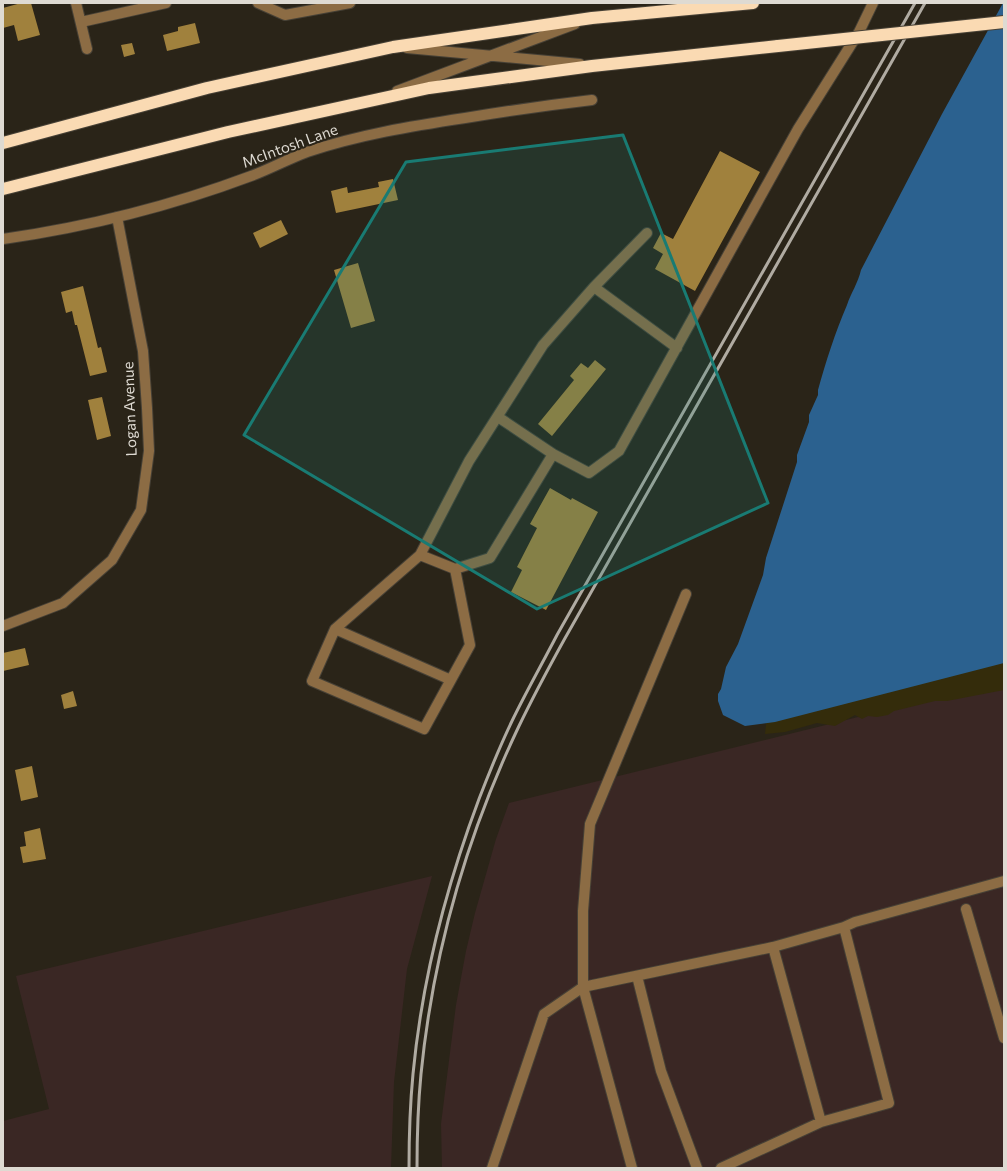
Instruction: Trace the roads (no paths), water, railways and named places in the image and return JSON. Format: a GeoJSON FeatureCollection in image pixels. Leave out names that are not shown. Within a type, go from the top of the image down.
{"type":"FeatureCollection","features":[{"type":"Feature","properties":{"kind":"highway"},"geometry":{"type":"LineString","coordinates":[[3,143],[207,88],[393,47],[592,18],[753,3]]}},
{"type":"Feature","properties":{"kind":"highway"},"geometry":{"type":"LineString","coordinates":[[3,189],[228,132],[429,88],[592,66],[1004,22]]}},
{"type":"Feature","properties":{"kind":"street"},"geometry":{"type":"LineString","coordinates":[[76,3],[87,49]]}},
{"type":"Feature","properties":{"kind":"street"},"geometry":{"type":"LineString","coordinates":[[81,22],[166,3]]}},
{"type":"Feature","properties":{"kind":"street"},"geometry":{"type":"LineString","coordinates":[[258,3],[285,15],[350,3]]}},
{"type":"Feature","properties":{"kind":"street"},"geometry":{"type":"LineString","coordinates":[[498,417],[552,454],[589,473],[619,451],[677,348],[718,270],[798,129],[859,32],[873,3]]}},
{"type":"Feature","properties":{"kind":"street"},"geometry":{"type":"LineString","coordinates":[[369,101],[592,18]]}},
{"type":"Feature","properties":{"kind":"street"},"geometry":{"type":"LineString","coordinates":[[393,47],[592,66]]}},
{"type":"Feature","properties":{"kind":"street","name":"McIntosh Lane"},"geometry":{"type":"LineString","coordinates":[[3,239],[118,217],[198,194],[252,176],[306,152],[370,135],[438,122],[592,100]]}},
{"type":"Feature","properties":{"kind":"street","name":"Logan Avenue"},"geometry":{"type":"LineString","coordinates":[[3,626],[63,603],[112,560],[141,510],[149,451],[148,408],[143,351],[118,217]]}},
{"type":"Feature","properties":{"kind":"street"},"geometry":{"type":"LineString","coordinates":[[455,570],[470,645],[424,729],[312,681],[335,629],[420,555],[469,460],[543,345],[594,287],[647,233]]}},
{"type":"Feature","properties":{"kind":"street"},"geometry":{"type":"LineString","coordinates":[[594,287],[677,348]]}},
{"type":"Feature","properties":{"kind":"street"},"geometry":{"type":"LineString","coordinates":[[420,555],[455,570],[490,558],[552,454]]}},
{"type":"Feature","properties":{"kind":"street"},"geometry":{"type":"LineString","coordinates":[[632,1168],[583,987],[583,911],[590,824],[686,594]]}},
{"type":"Feature","properties":{"kind":"street"},"geometry":{"type":"LineString","coordinates":[[335,629],[451,680]]}},
{"type":"Feature","properties":{"kind":"street"},"geometry":{"type":"LineString","coordinates":[[492,1168],[544,1014],[583,987],[773,947],[844,927],[855,922],[1004,881]]}},
{"type":"Feature","properties":{"kind":"street"},"geometry":{"type":"LineString","coordinates":[[966,909],[999,1006],[1004,1038]]}},
{"type":"Feature","properties":{"kind":"street"},"geometry":{"type":"LineString","coordinates":[[721,1168],[821,1122],[889,1103],[844,927]]}},
{"type":"Feature","properties":{"kind":"street"},"geometry":{"type":"LineString","coordinates":[[773,947],[821,1122]]}},
{"type":"Feature","properties":{"kind":"street"},"geometry":{"type":"LineString","coordinates":[[637,976],[661,1071],[697,1168]]}},
{"type":"Feature","properties":{"kind":"water"},"geometry":{"type":"Polygon","coordinates":[[[1003,3],[1004,663],[775,722],[745,726],[723,715],[718,701],[718,694],[721,689],[726,667],[738,644],[763,575],[766,558],[797,462],[797,455],[809,422],[809,415],[818,395],[821,379],[835,337],[861,270],[942,114],[1003,3]]]}},
{"type":"Feature","properties":{"kind":"railway"},"geometry":{"type":"LineString","coordinates":[[409,1168],[413,1074],[422,1004],[429,969],[456,866],[479,799],[499,750],[517,710],[557,635],[915,3]]}},
{"type":"Feature","properties":{"kind":"railway"},"geometry":{"type":"LineString","coordinates":[[417,1168],[421,1074],[434,984],[455,896],[468,852],[500,767],[524,715],[564,640],[925,3]]}}]}
